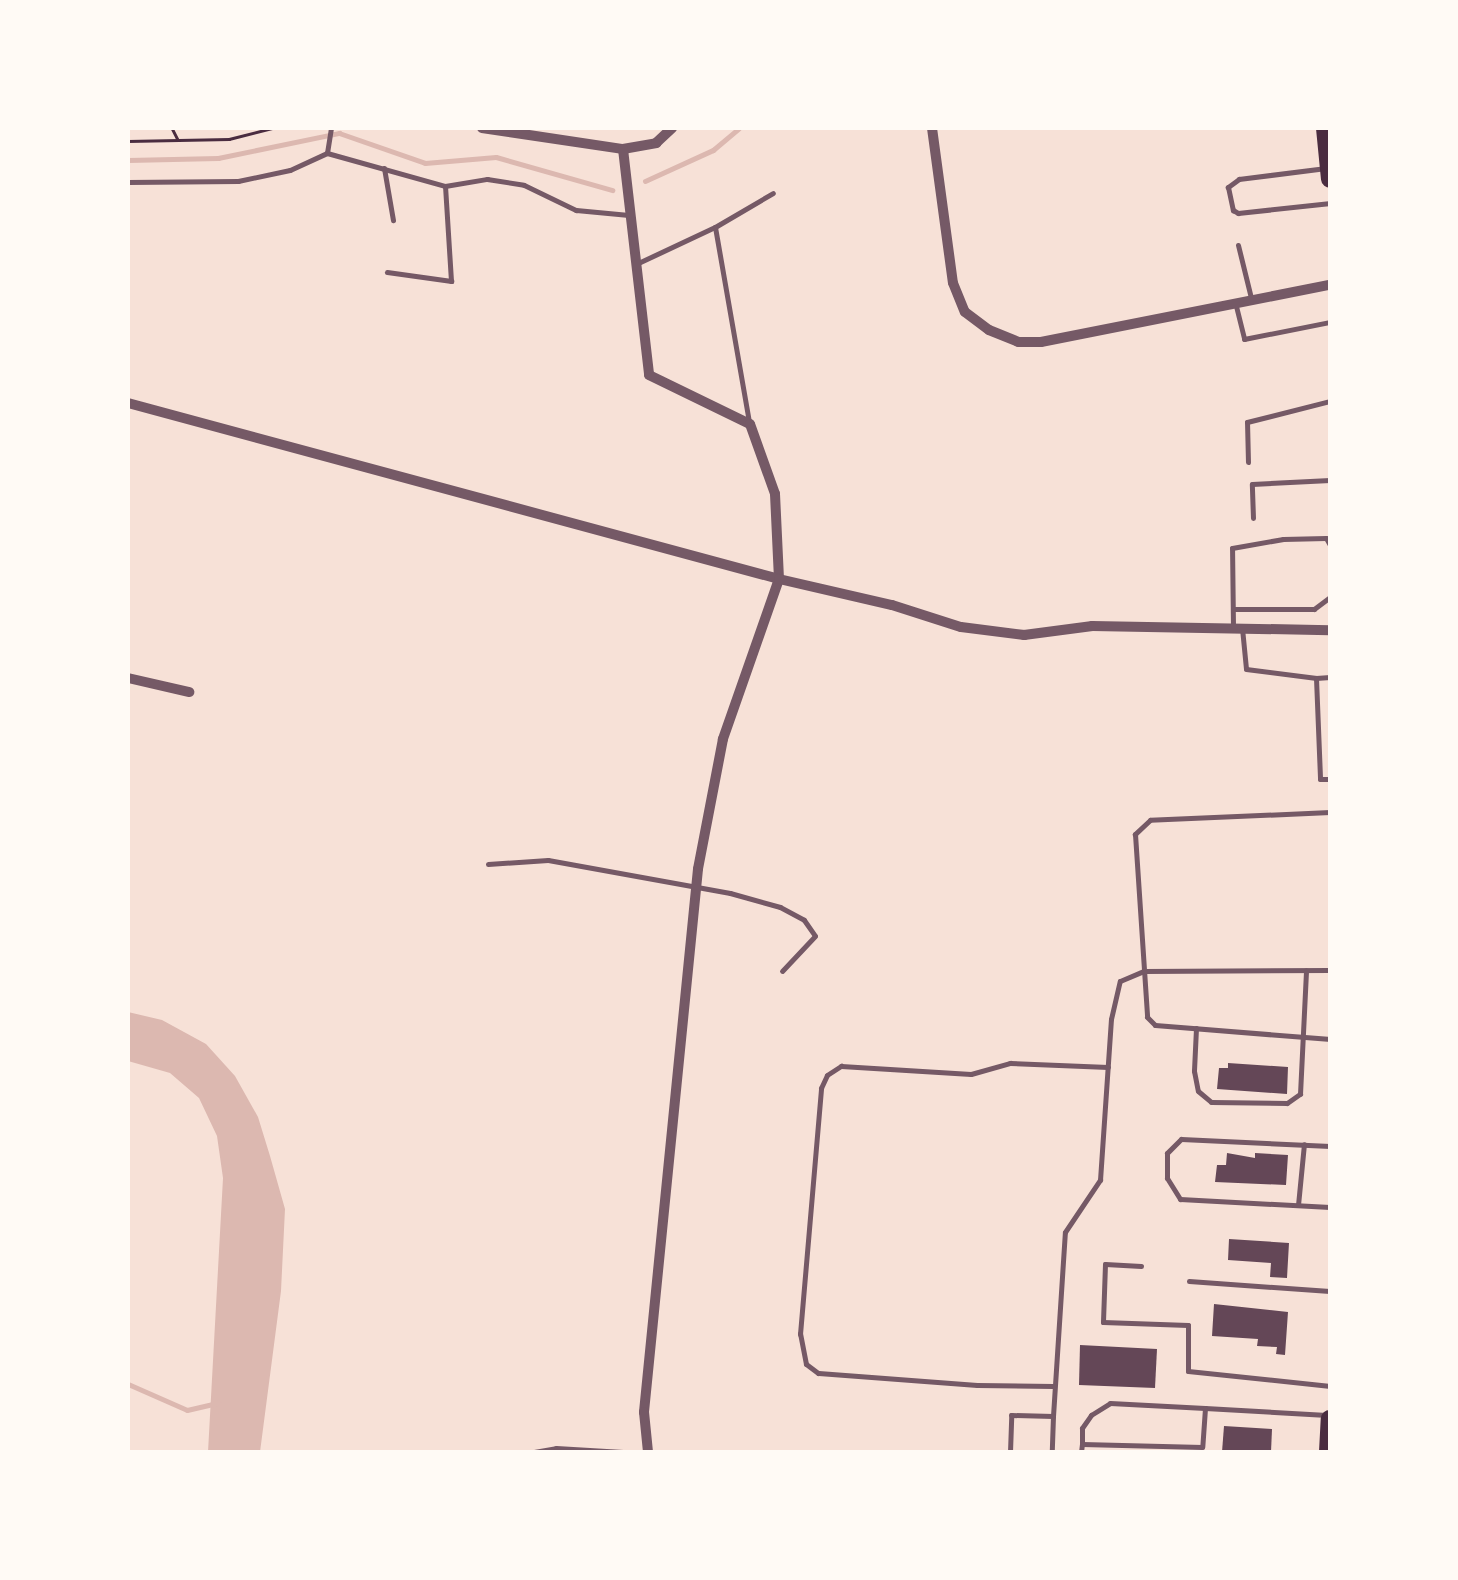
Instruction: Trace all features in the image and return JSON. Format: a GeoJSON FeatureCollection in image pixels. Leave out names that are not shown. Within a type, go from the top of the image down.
{"type":"FeatureCollection","features":[{"type":"Feature","properties":{"kind":"main road"},"geometry":{"type":"LineString","coordinates":[[1324,128],[1330,173]]}},
{"type":"Feature","properties":{"kind":"main road"},"geometry":{"type":"LineString","coordinates":[[1329,1452],[1330,1417]]}},
{"type":"Feature","properties":{"kind":"street"},"geometry":{"type":"LineString","coordinates":[[482,128],[623,149],[656,143],[672,128]]}},
{"type":"Feature","properties":{"kind":"street"},"geometry":{"type":"LineString","coordinates":[[932,128],[953,283],[965,312],[988,330],[1018,342],[1041,342],[1330,286]]}},
{"type":"Feature","properties":{"kind":"street"},"geometry":{"type":"LineString","coordinates":[[623,149],[649,375],[750,424],[775,494],[779,579],[723,739],[696,888],[644,1412],[648,1452]]}},
{"type":"Feature","properties":{"kind":"street"},"geometry":{"type":"LineString","coordinates":[[128,403],[779,579],[892,605],[961,627],[1024,635],[1092,626],[1330,630]]}},
{"type":"Feature","properties":{"kind":"street"},"geometry":{"type":"LineString","coordinates":[[128,678],[189,692]]}},
{"type":"Feature","properties":{"kind":"lane"},"geometry":{"type":"LineString","coordinates":[[327,154],[331,128]]}},
{"type":"Feature","properties":{"kind":"lane"},"geometry":{"type":"LineString","coordinates":[[128,182],[238,181],[290,170],[327,154],[445,186],[487,179],[524,185],[576,210],[629,215]]}},
{"type":"Feature","properties":{"kind":"lane"},"geometry":{"type":"LineString","coordinates":[[384,168],[393,220]]}},
{"type":"Feature","properties":{"kind":"lane"},"geometry":{"type":"LineString","coordinates":[[1330,173],[1238,178],[1228,186],[1233,210],[1238,213],[1330,203]]}},
{"type":"Feature","properties":{"kind":"lane"},"geometry":{"type":"LineString","coordinates":[[387,272],[451,281],[445,186]]}},
{"type":"Feature","properties":{"kind":"lane"},"geometry":{"type":"LineString","coordinates":[[634,265],[715,227],[773,193]]}},
{"type":"Feature","properties":{"kind":"lane"},"geometry":{"type":"LineString","coordinates":[[715,227],[750,424]]}},
{"type":"Feature","properties":{"kind":"lane"},"geometry":{"type":"LineString","coordinates":[[1238,245],[1252,301]]}},
{"type":"Feature","properties":{"kind":"lane"},"geometry":{"type":"LineString","coordinates":[[1236,304],[1244,339],[1330,322]]}},
{"type":"Feature","properties":{"kind":"lane"},"geometry":{"type":"LineString","coordinates":[[1248,462],[1247,422],[1330,401]]}},
{"type":"Feature","properties":{"kind":"lane"},"geometry":{"type":"LineString","coordinates":[[1253,518],[1252,484],[1330,480]]}},
{"type":"Feature","properties":{"kind":"lane"},"geometry":{"type":"LineString","coordinates":[[1330,545],[1326,538],[1284,538],[1232,548],[1233,609],[1246,669],[1330,677]]}},
{"type":"Feature","properties":{"kind":"lane"},"geometry":{"type":"LineString","coordinates":[[1233,609],[1314,609],[1330,597]]}},
{"type":"Feature","properties":{"kind":"lane"},"geometry":{"type":"LineString","coordinates":[[1316,678],[1320,778],[1330,779]]}},
{"type":"Feature","properties":{"kind":"lane"},"geometry":{"type":"LineString","coordinates":[[1330,812],[1150,820],[1135,834],[1147,1017],[1155,1025],[1330,1040]]}},
{"type":"Feature","properties":{"kind":"lane"},"geometry":{"type":"LineString","coordinates":[[488,864],[548,860],[780,907],[804,920],[815,936],[782,971]]}},
{"type":"Feature","properties":{"kind":"lane"},"geometry":{"type":"LineString","coordinates":[[1196,1028],[1194,1071],[1198,1090],[1211,1102],[1287,1103],[1300,1094],[1306,970]]}},
{"type":"Feature","properties":{"kind":"lane"},"geometry":{"type":"LineString","coordinates":[[1052,1452],[1065,1232],[1100,1180],[1111,1020],[1120,981],[1144,971],[1330,970]]}},
{"type":"Feature","properties":{"kind":"lane"},"geometry":{"type":"LineString","coordinates":[[1053,1386],[818,1372],[806,1364],[800,1334],[821,1088],[827,1075],[841,1066],[971,1074],[1010,1062],[1108,1068]]}},
{"type":"Feature","properties":{"kind":"lane"},"geometry":{"type":"LineString","coordinates":[[1330,1146],[1181,1139],[1167,1153],[1167,1178],[1180,1199],[1330,1206]]}},
{"type":"Feature","properties":{"kind":"lane"},"geometry":{"type":"LineString","coordinates":[[1298,1205],[1304,1144]]}},
{"type":"Feature","properties":{"kind":"lane"},"geometry":{"type":"LineString","coordinates":[[1142,1266],[1104,1264],[1102,1322],[1188,1326],[1188,1371],[1330,1386]]}},
{"type":"Feature","properties":{"kind":"lane"},"geometry":{"type":"LineString","coordinates":[[1189,1282],[1330,1290]]}},
{"type":"Feature","properties":{"kind":"lane"},"geometry":{"type":"LineString","coordinates":[[1082,1452],[1082,1428],[1091,1415],[1110,1403],[1330,1417]]}},
{"type":"Feature","properties":{"kind":"lane"},"geometry":{"type":"LineString","coordinates":[[1082,1444],[1202,1447],[1205,1408]]}},
{"type":"Feature","properties":{"kind":"lane"},"geometry":{"type":"LineString","coordinates":[[1010,1452],[1012,1415],[1053,1416]]}},
{"type":"Feature","properties":{"kind":"lane"},"geometry":{"type":"LineString","coordinates":[[537,1452],[556,1448],[623,1452]]}},
{"type":"Feature","properties":{"kind":"path"},"geometry":{"type":"LineString","coordinates":[[172,128],[178,141]]}},
{"type":"Feature","properties":{"kind":"path"},"geometry":{"type":"LineString","coordinates":[[128,141],[229,138],[272,128]]}},
{"type":"Feature","properties":{"kind":"shaded area"},"geometry":{"type":"Polygon","coordinates":[[[128,1012],[162,1020],[206,1044],[235,1076],[258,1117],[270,1156],[285,1209],[281,1291],[260,1452],[208,1452],[223,1178],[217,1136],[199,1098],[170,1073],[128,1061],[128,1012]]]}},
{"type":"Feature","properties":{"kind":"building"},"geometry":{"type":"Polygon","coordinates":[[[1228,1063],[1288,1067],[1287,1094],[1217,1089],[1219,1068],[1228,1068],[1228,1063]]]}},
{"type":"Feature","properties":{"kind":"building"},"geometry":{"type":"Polygon","coordinates":[[[1227,1153],[1255,1158],[1255,1153],[1288,1155],[1286,1185],[1215,1182],[1217,1165],[1226,1165],[1227,1153]]]}},
{"type":"Feature","properties":{"kind":"building"},"geometry":{"type":"Polygon","coordinates":[[[1229,1239],[1289,1243],[1287,1278],[1270,1277],[1271,1263],[1228,1260],[1229,1239]]]}},
{"type":"Feature","properties":{"kind":"building"},"geometry":{"type":"Polygon","coordinates":[[[1214,1304],[1288,1312],[1285,1355],[1276,1354],[1277,1347],[1257,1346],[1258,1339],[1212,1336],[1214,1304]]]}},
{"type":"Feature","properties":{"kind":"building"},"geometry":{"type":"Polygon","coordinates":[[[1080,1345],[1157,1349],[1155,1388],[1079,1385],[1080,1345]]]}},
{"type":"Feature","properties":{"kind":"building"},"geometry":{"type":"Polygon","coordinates":[[[1224,1426],[1272,1429],[1271,1452],[1222,1452],[1224,1426]]]}},
{"type":"Feature","properties":{"kind":"waterway"},"geometry":{"type":"LineString","coordinates":[[645,181],[713,150],[739,128]]}},
{"type":"Feature","properties":{"kind":"waterway"},"geometry":{"type":"LineString","coordinates":[[128,160],[218,158],[339,133],[425,163],[496,157],[612,190]]}},
{"type":"Feature","properties":{"kind":"waterway"},"geometry":{"type":"LineString","coordinates":[[128,1384],[187,1410],[218,1403]]}}]}
